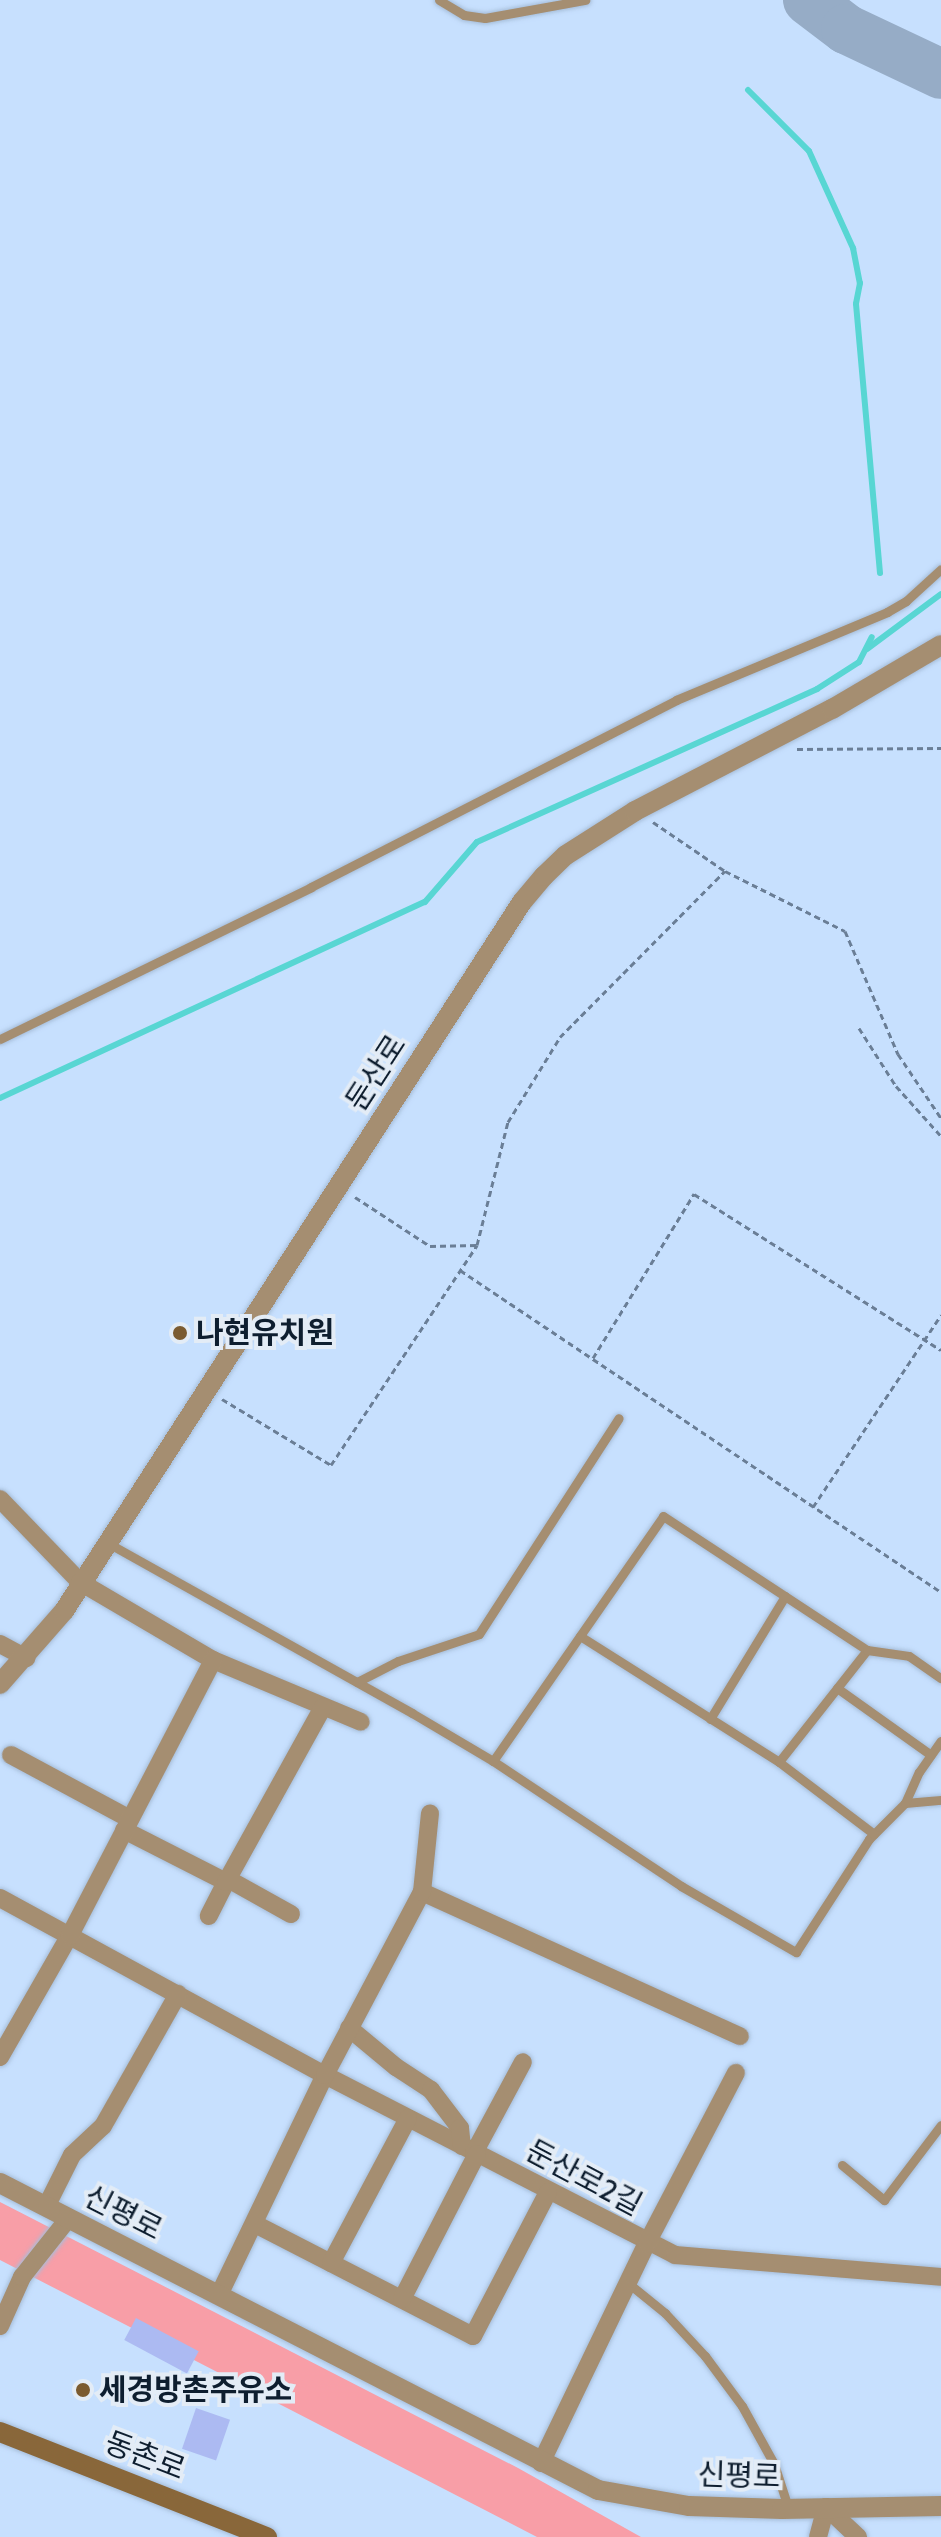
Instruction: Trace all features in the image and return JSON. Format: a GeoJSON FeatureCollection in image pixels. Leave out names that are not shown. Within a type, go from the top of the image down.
{"type":"FeatureCollection","features":[{"type":"Feature","properties":{"kind":"main road","name":"동촌로"},"geometry":{"type":"LineString","coordinates":[[0,2432],[267,2537]]}},
{"type":"Feature","properties":{"kind":"street","name":"둔산로"},"geometry":{"type":"LineString","coordinates":[[0,1684],[26,1658],[64,1611],[522,902],[566,855],[635,811],[832,709],[941,645]]}},
{"type":"Feature","properties":{"kind":"street"},"geometry":{"type":"LineString","coordinates":[[0,1499],[80,1582],[213,1660],[361,1722]]}},
{"type":"Feature","properties":{"kind":"street"},"geometry":{"type":"LineString","coordinates":[[0,1644],[26,1658]]}},
{"type":"Feature","properties":{"kind":"street"},"geometry":{"type":"LineString","coordinates":[[0,2057],[70,1935],[213,1660]]}},
{"type":"Feature","properties":{"kind":"street"},"geometry":{"type":"LineString","coordinates":[[209,1916],[323,1707]]}},
{"type":"Feature","properties":{"kind":"street"},"geometry":{"type":"LineString","coordinates":[[11,1755],[127,1824],[291,1914]]}},
{"type":"Feature","properties":{"kind":"street"},"geometry":{"type":"LineString","coordinates":[[219,2295],[325,2075],[422,1892],[430,1813]]}},
{"type":"Feature","properties":{"kind":"street"},"geometry":{"type":"LineString","coordinates":[[422,1892],[740,2036]]}},
{"type":"Feature","properties":{"kind":"street","name":"둔산로2길"},"geometry":{"type":"LineString","coordinates":[[0,1898],[325,2075],[647,2243],[736,2073]]}},
{"type":"Feature","properties":{"kind":"street"},"geometry":{"type":"LineString","coordinates":[[46,2207],[72,2155],[103,2126],[178,1994]]}},
{"type":"Feature","properties":{"kind":"street"},"geometry":{"type":"LineString","coordinates":[[349,2028],[431,2090],[460,2128],[471,2151]]}},
{"type":"Feature","properties":{"kind":"street"},"geometry":{"type":"LineString","coordinates":[[402,2299],[471,2151],[523,2062]]}},
{"type":"Feature","properties":{"kind":"street"},"geometry":{"type":"LineString","coordinates":[[331,2263],[408,2118]]}},
{"type":"Feature","properties":{"kind":"street","name":"신평로"},"geometry":{"type":"LineString","coordinates":[[0,2183],[598,2490],[689,2506],[788,2509],[941,2506]]}},
{"type":"Feature","properties":{"kind":"street"},"geometry":{"type":"LineString","coordinates":[[255,2224],[473,2336],[548,2192]]}},
{"type":"Feature","properties":{"kind":"street"},"geometry":{"type":"LineString","coordinates":[[0,2326],[22,2277],[68,2219]]}},
{"type":"Feature","properties":{"kind":"street"},"geometry":{"type":"LineString","coordinates":[[541,2463],[647,2243],[675,2255],[941,2277]]}},
{"type":"Feature","properties":{"kind":"street"},"geometry":{"type":"LineString","coordinates":[[818,2537],[826,2507],[858,2537]]}},
{"type":"Feature","properties":{"kind":"lane"},"geometry":{"type":"LineString","coordinates":[[439,0],[464,15],[485,18],[585,0]]}},
{"type":"Feature","properties":{"kind":"lane"},"geometry":{"type":"LineString","coordinates":[[0,1039],[311,887],[676,700],[887,612],[906,601],[941,569]]}},
{"type":"Feature","properties":{"kind":"lane"},"geometry":{"type":"LineString","coordinates":[[357,1682],[398,1661],[479,1634],[619,1418]]}},
{"type":"Feature","properties":{"kind":"lane"},"geometry":{"type":"LineString","coordinates":[[493,1761],[663,1516],[867,1650],[909,1656],[941,1678]]}},
{"type":"Feature","properties":{"kind":"lane"},"geometry":{"type":"LineString","coordinates":[[108,1543],[493,1761],[681,1886],[796,1952],[874,1834],[905,1803],[941,1741]]}},
{"type":"Feature","properties":{"kind":"lane"},"geometry":{"type":"LineString","coordinates":[[710,1719],[785,1596]]}},
{"type":"Feature","properties":{"kind":"lane"},"geometry":{"type":"LineString","coordinates":[[580,1636],[779,1762],[874,1834]]}},
{"type":"Feature","properties":{"kind":"lane"},"geometry":{"type":"LineString","coordinates":[[779,1762],[867,1650]]}},
{"type":"Feature","properties":{"kind":"lane"},"geometry":{"type":"LineString","coordinates":[[837,1688],[931,1755]]}},
{"type":"Feature","properties":{"kind":"lane"},"geometry":{"type":"LineString","coordinates":[[905,1803],[941,1800]]}},
{"type":"Feature","properties":{"kind":"lane"},"geometry":{"type":"LineString","coordinates":[[842,2165],[884,2200],[941,2125]]}},
{"type":"Feature","properties":{"kind":"lane"},"geometry":{"type":"LineString","coordinates":[[628,2283],[665,2313],[705,2356],[742,2406],[774,2464],[788,2509]]}},
{"type":"Feature","properties":{"kind":"path"},"geometry":{"type":"LineString","coordinates":[[797,749],[941,748]]}},
{"type":"Feature","properties":{"kind":"path"},"geometry":{"type":"LineString","coordinates":[[635,811],[725,871],[845,931],[898,1054],[941,1118]]}},
{"type":"Feature","properties":{"kind":"path"},"geometry":{"type":"LineString","coordinates":[[207,1390],[331,1465],[477,1245],[508,1122],[560,1037],[725,871]]}},
{"type":"Feature","properties":{"kind":"path"},"geometry":{"type":"LineString","coordinates":[[859,1028],[896,1086],[941,1136]]}},
{"type":"Feature","properties":{"kind":"path"},"geometry":{"type":"LineString","coordinates":[[339,1186],[430,1246],[477,1245]]}},
{"type":"Feature","properties":{"kind":"path"},"geometry":{"type":"LineString","coordinates":[[593,1358],[694,1194],[941,1350]]}},
{"type":"Feature","properties":{"kind":"path"},"geometry":{"type":"LineString","coordinates":[[460,1270],[941,1592]]}},
{"type":"Feature","properties":{"kind":"path"},"geometry":{"type":"LineString","coordinates":[[813,1507],[941,1315]]}},
{"type":"Feature","properties":{"kind":"shaded area"},"geometry":{"type":"Polygon","coordinates":[[[0,2202],[518,2468],[641,2537],[537,2537],[0,2260],[0,2202]]]}},
{"type":"Feature","properties":{"kind":"building"},"geometry":{"type":"Polygon","coordinates":[[[136,2318],[199,2351],[187,2373],[124,2340],[136,2318]]]}},
{"type":"Feature","properties":{"kind":"building"},"geometry":{"type":"Polygon","coordinates":[[[196,2408],[230,2420],[216,2460],[182,2449],[196,2408]]]}},
{"type":"Feature","properties":{"kind":"waterway"},"geometry":{"type":"LineString","coordinates":[[748,90],[809,151],[853,248],[860,283],[856,304],[880,573]]}},
{"type":"Feature","properties":{"kind":"waterway"},"geometry":{"type":"LineString","coordinates":[[867,649],[941,594]]}},
{"type":"Feature","properties":{"kind":"waterway"},"geometry":{"type":"LineString","coordinates":[[0,1098],[425,902],[477,842],[817,689],[859,662],[872,637]]}},
{"type":"Feature","properties":{"kind":"taxiway"},"geometry":{"type":"LineString","coordinates":[[808,0],[846,29],[941,74]]}},
{"type":"Feature","properties":{"kind":"place","name":"나현유치원"},"geometry":{"type":"Point","coordinates":[180,1333]}},
{"type":"Feature","properties":{"kind":"place","name":"세경방촌주유소"},"geometry":{"type":"Point","coordinates":[83,2390]}}]}
